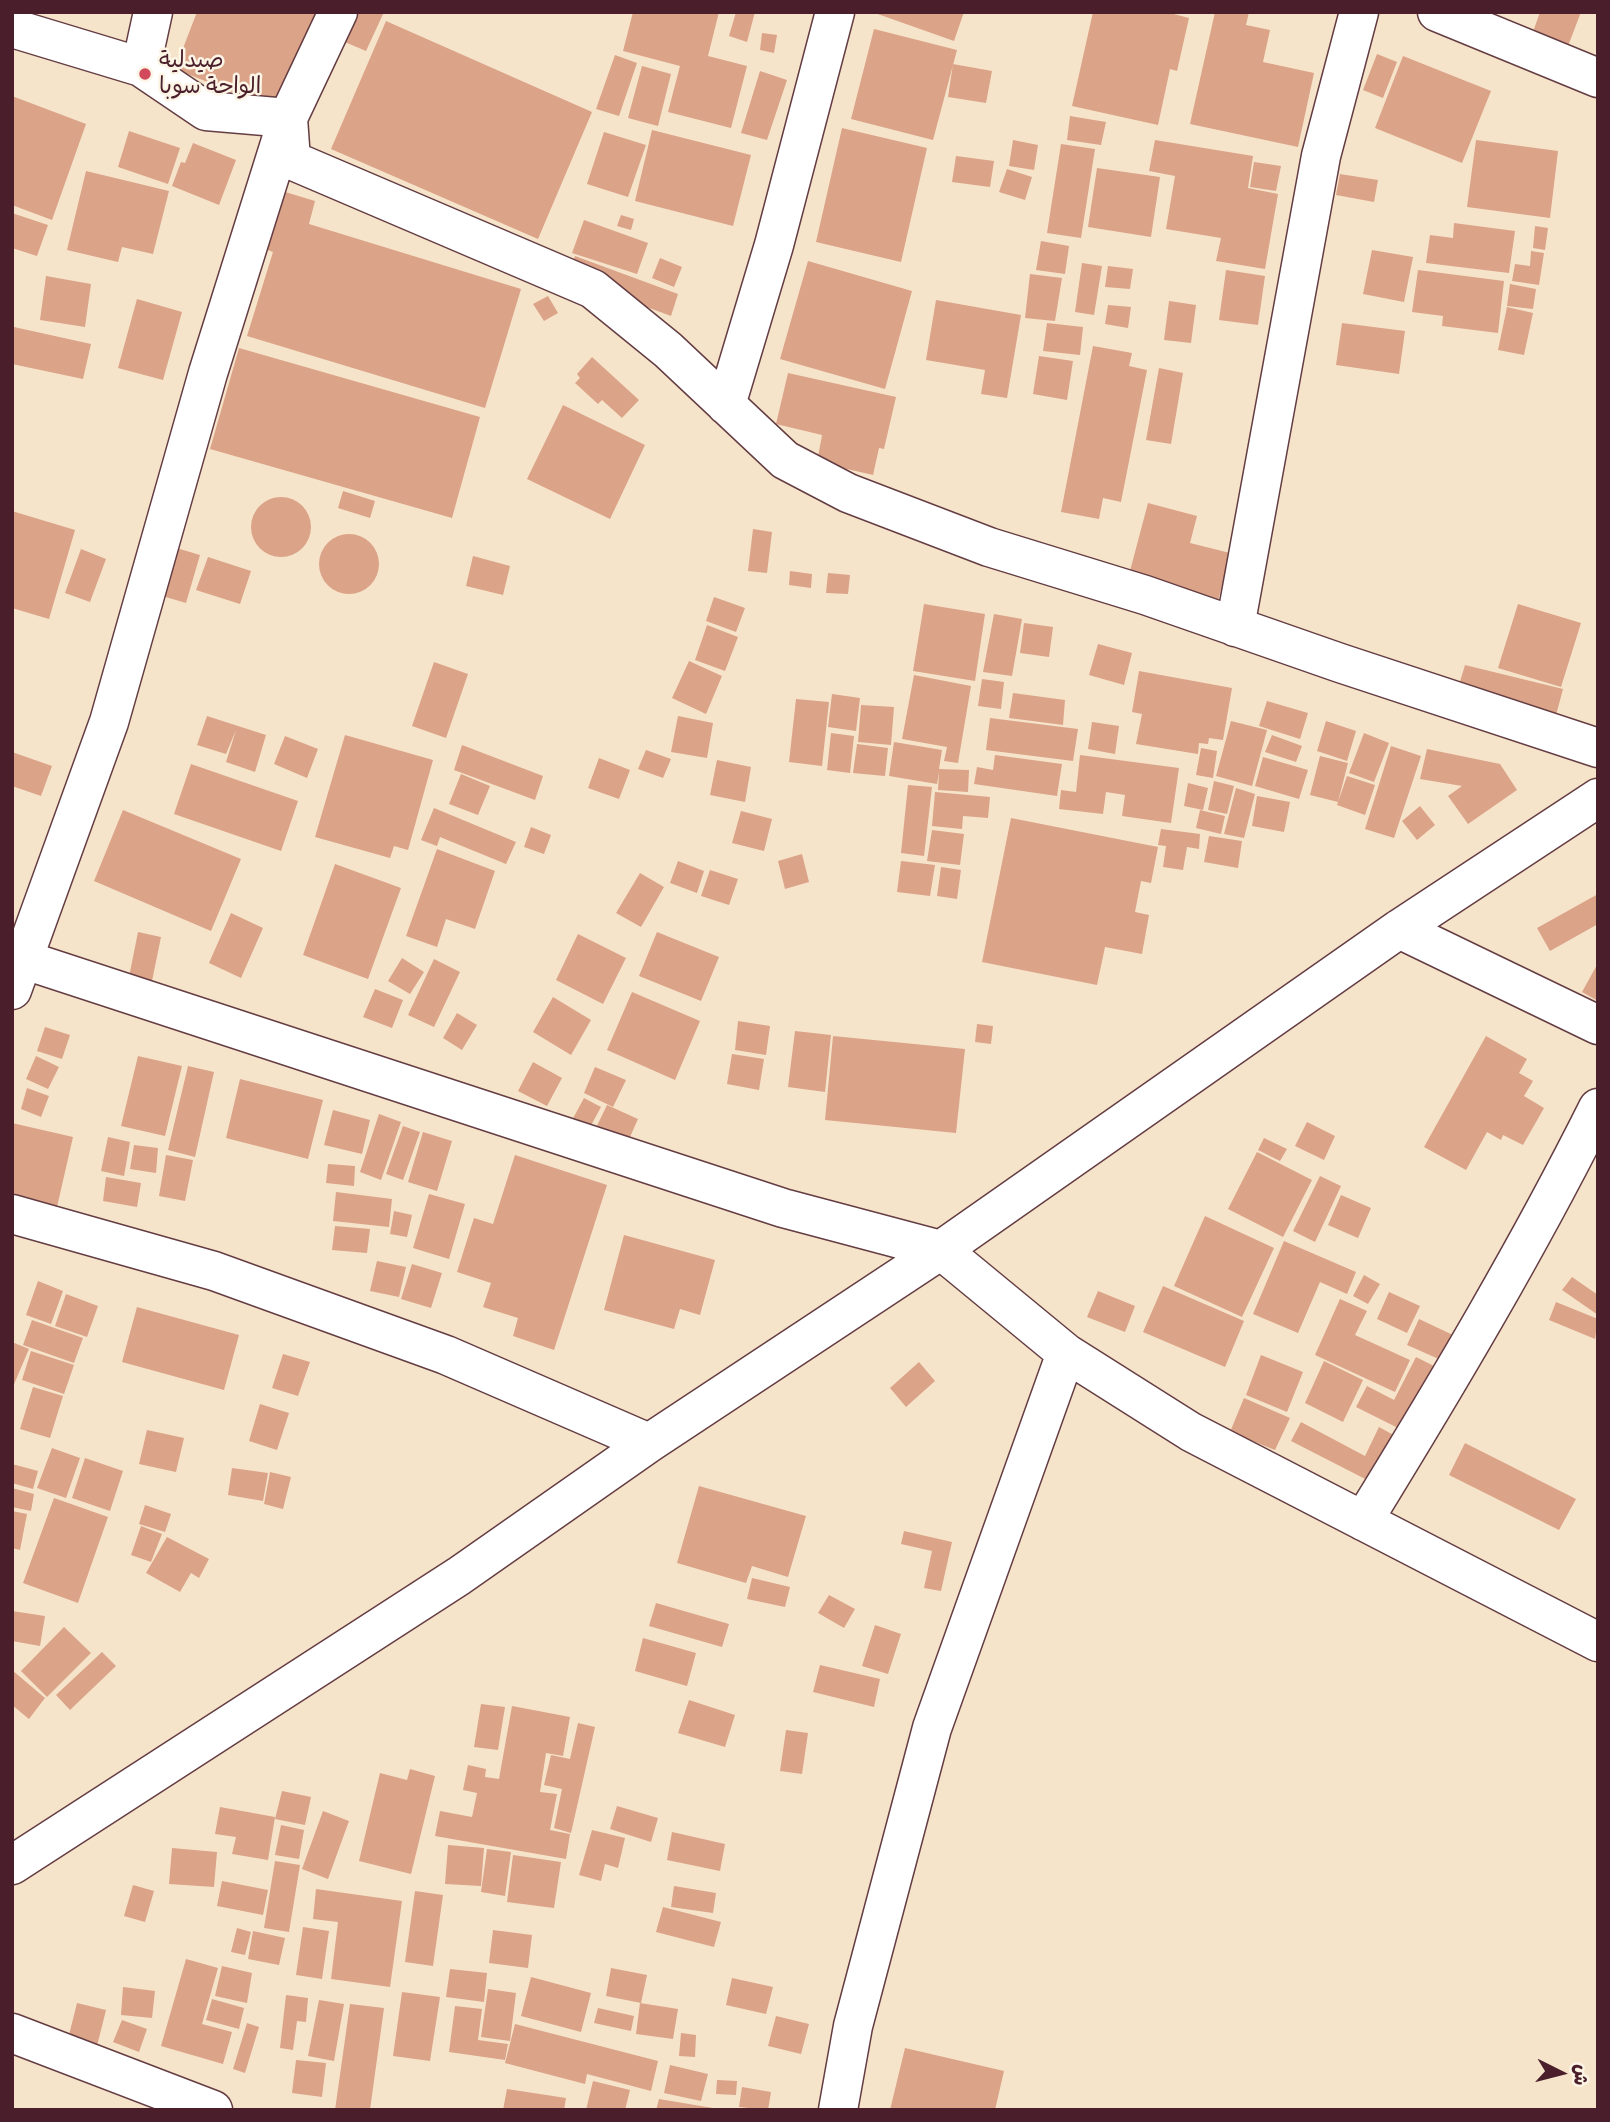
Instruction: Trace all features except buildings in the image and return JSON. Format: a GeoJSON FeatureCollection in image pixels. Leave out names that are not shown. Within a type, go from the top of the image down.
{"type":"FeatureCollection","features":[{"type":"Feature","properties":{"kind":"street"},"geometry":{"type":"LineString","coordinates":[[141,67],[153,12]]}},
{"type":"Feature","properties":{"kind":"street"},"geometry":{"type":"LineString","coordinates":[[338,12],[288,118],[208,373],[108,722],[19,975],[783,1208],[941,1250],[1066,1353],[1191,1432],[1598,1642]]}},
{"type":"Feature","properties":{"kind":"street"},"geometry":{"type":"LineString","coordinates":[[726,405],[778,232],[835,12]]}},
{"type":"Feature","properties":{"kind":"street"},"geometry":{"type":"LineString","coordinates":[[1235,627],[1321,156],[1359,12]]}},
{"type":"Feature","properties":{"kind":"street"},"geometry":{"type":"LineString","coordinates":[[1437,12],[1598,78]]}},
{"type":"Feature","properties":{"kind":"street"},"geometry":{"type":"LineString","coordinates":[[12,28],[141,67],[206,111],[288,118]]}},
{"type":"Feature","properties":{"kind":"street"},"geometry":{"type":"LineString","coordinates":[[288,118],[291,160],[593,289],[668,350],[785,460],[848,493],[989,547],[1145,595],[1598,748]]}},
{"type":"Feature","properties":{"kind":"street"},"geometry":{"type":"LineString","coordinates":[[12,1866],[459,1577],[649,1443],[941,1250],[1399,929],[1598,798]]}},
{"type":"Feature","properties":{"kind":"street"},"geometry":{"type":"LineString","coordinates":[[1399,929],[1598,1025]]}},
{"type":"Feature","properties":{"kind":"street"},"geometry":{"type":"LineString","coordinates":[[1363,1521],[1476,1335],[1556,1191],[1598,1108]]}},
{"type":"Feature","properties":{"kind":"street"},"geometry":{"type":"LineString","coordinates":[[12,1214],[214,1270],[446,1355],[649,1443]]}},
{"type":"Feature","properties":{"kind":"street"},"geometry":{"type":"LineString","coordinates":[[838,2110],[853,2026],[932,1728],[1066,1353]]}},
{"type":"Feature","properties":{"kind":"street"},"geometry":{"type":"LineString","coordinates":[[12,2033],[213,2110]]}},
{"type":"Feature","properties":{"kind":"place","name":"صيدلية الواحة سوبا"},"geometry":{"type":"Point","coordinates":[145,74]}}]}
